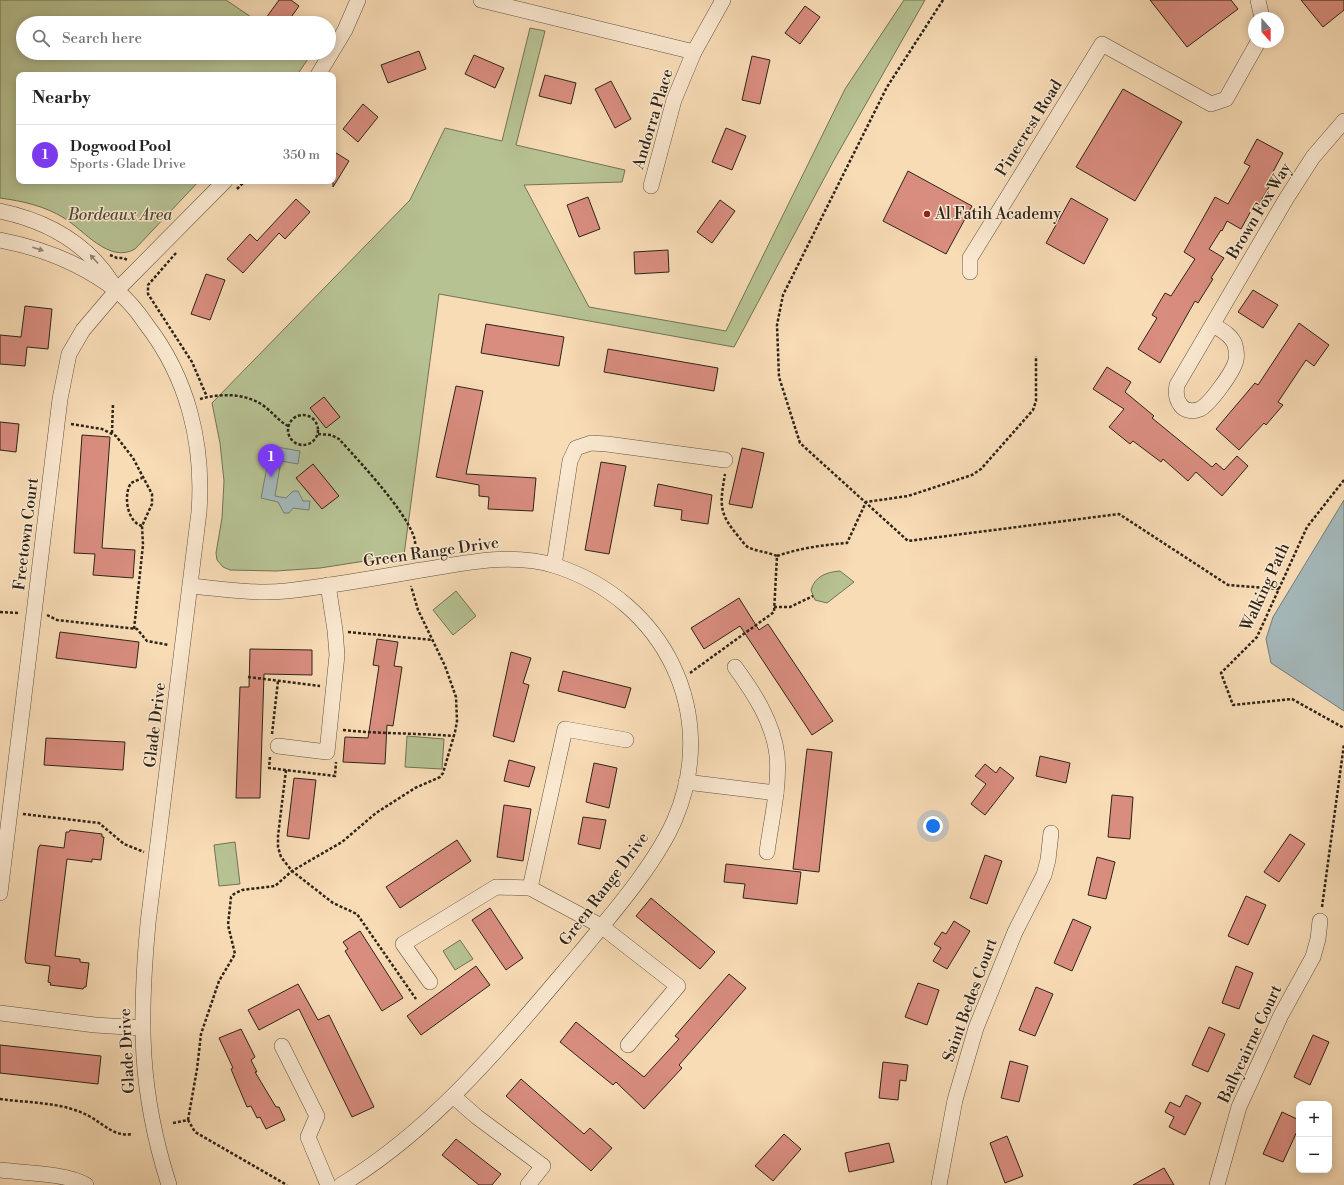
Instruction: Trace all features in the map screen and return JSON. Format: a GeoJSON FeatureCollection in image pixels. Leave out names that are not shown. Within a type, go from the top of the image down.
{"type":"FeatureCollection","features":[{"type":"Feature","properties":{"kind":"street"},"geometry":{"type":"LineString","coordinates":[[336,45],[345,30],[358,0]]}},
{"type":"Feature","properties":{"kind":"street"},"geometry":{"type":"LineString","coordinates":[[481,0],[694,52]]}},
{"type":"Feature","properties":{"kind":"street","name":"Andorra Place"},"geometry":{"type":"LineString","coordinates":[[652,186],[674,100],[694,52],[723,0]]}},
{"type":"Feature","properties":{"kind":"street","name":"Pinecrest Road"},"geometry":{"type":"LineString","coordinates":[[970,272],[970,258],[1102,44],[1211,104],[1226,99],[1255,48]]}},
{"type":"Feature","properties":{"kind":"street"},"geometry":{"type":"LineString","coordinates":[[320,72],[327,60]]}},
{"type":"Feature","properties":{"kind":"street","name":"Brown Fox Way"},"geometry":{"type":"LineString","coordinates":[[1213,325],[1230,337],[1235,344],[1236,360],[1232,370],[1207,404],[1199,409],[1190,411],[1182,408],[1176,400],[1177,385],[1290,193],[1313,157],[1344,121]]}},
{"type":"Feature","properties":{"kind":"street","name":"Freetown Court"},"geometry":{"type":"LineString","coordinates":[[0,893],[65,367],[72,349],[83,330],[117,290],[222,184]]}},
{"type":"Feature","properties":{"kind":"street","name":"Glade Drive"},"geometry":{"type":"LineString","coordinates":[[0,211],[38,222],[69,238],[97,261],[117,290],[143,319],[161,344],[173,366],[188,402],[198,442],[200,475],[199,512],[144,971],[142,1028],[144,1068],[149,1108],[169,1185]]}},
{"type":"Feature","properties":{"kind":"street","name":"Glade Drive"},"geometry":{"type":"LineString","coordinates":[[0,240],[28,246],[64,259],[117,290]]}},
{"type":"Feature","properties":{"kind":"street"},"geometry":{"type":"LineString","coordinates":[[554,565],[570,461],[576,448],[591,443],[607,444],[724,460]]}},
{"type":"Feature","properties":{"kind":"street","name":"Green Range Drive"},"geometry":{"type":"LineString","coordinates":[[191,586],[268,592],[328,585],[484,560],[529,560],[554,565],[578,574],[600,586],[622,600],[640,617],[656,636],[669,657],[679,680],[690,723],[691,749],[686,782],[676,818],[654,858],[602,926],[476,1074],[400,1143],[341,1185]]}},
{"type":"Feature","properties":{"kind":"street"},"geometry":{"type":"LineString","coordinates":[[278,746],[328,752],[337,655],[336,633],[328,585]]}},
{"type":"Feature","properties":{"kind":"street"},"geometry":{"type":"LineString","coordinates":[[735,667],[755,694],[770,725],[777,755],[776,792],[767,852]]}},
{"type":"Feature","properties":{"kind":"street"},"geometry":{"type":"LineString","coordinates":[[530,888],[565,729],[626,740]]}},
{"type":"Feature","properties":{"kind":"street"},"geometry":{"type":"LineString","coordinates":[[686,782],[776,792]]}},
{"type":"Feature","properties":{"kind":"street","name":"Saint Bedes Court"},"geometry":{"type":"LineString","coordinates":[[939,1185],[955,1100],[976,1028],[1015,932],[1044,875],[1048,860],[1051,832]]}},
{"type":"Feature","properties":{"kind":"street"},"geometry":{"type":"LineString","coordinates":[[430,982],[404,944],[496,887],[530,888],[602,926],[678,986],[628,1045]]}},
{"type":"Feature","properties":{"kind":"street","name":"Ballycairne Court"},"geometry":{"type":"LineString","coordinates":[[1217,1185],[1239,1107],[1281,1015],[1313,957],[1318,939],[1320,921]]}},
{"type":"Feature","properties":{"kind":"street"},"geometry":{"type":"LineString","coordinates":[[0,1013],[95,1025],[142,1028]]}},
{"type":"Feature","properties":{"kind":"street"},"geometry":{"type":"LineString","coordinates":[[282,1046],[317,1116],[308,1137],[328,1185]]}},
{"type":"Feature","properties":{"kind":"street"},"geometry":{"type":"LineString","coordinates":[[453,1096],[477,1117],[543,1166],[528,1185]]}},
{"type":"Feature","properties":{"kind":"street"},"geometry":{"type":"LineString","coordinates":[[0,1170],[66,1177],[81,1181],[86,1185]]}},
{"type":"Feature","properties":{"kind":"path"},"geometry":{"type":"LineString","coordinates":[[943,0],[888,87],[783,295],[777,325],[779,377],[800,443],[908,541],[1119,514],[1228,585],[1279,589]]}},
{"type":"Feature","properties":{"kind":"path"},"geometry":{"type":"LineString","coordinates":[[148,285],[148,294],[192,362],[207,397]]}},
{"type":"Feature","properties":{"kind":"path"},"geometry":{"type":"LineString","coordinates":[[866,502],[908,496],[972,475],[981,469],[1033,410],[1036,400],[1036,356]]}},
{"type":"Feature","properties":{"kind":"path"},"geometry":{"type":"LineString","coordinates":[[188,402],[207,397],[233,395],[254,400],[288,426],[290,438],[299,444],[311,443],[318,434],[316,422],[314,419],[306,415],[295,418],[288,426]]}},
{"type":"Feature","properties":{"kind":"path"},"geometry":{"type":"LineString","coordinates":[[112,433],[113,403]]}},
{"type":"Feature","properties":{"kind":"path"},"geometry":{"type":"LineString","coordinates":[[57,422],[96,428],[112,433],[119,439],[129,452],[150,490],[153,499],[142,526],[143,545],[134,629]]}},
{"type":"Feature","properties":{"kind":"path"},"geometry":{"type":"LineString","coordinates":[[287,1185],[195,1132],[188,1120],[202,1034],[219,981],[235,954],[228,925],[231,897],[242,890],[275,886],[292,871],[342,842],[376,813],[388,805],[415,788],[440,777],[446,767],[457,721],[456,697],[445,666],[415,602],[410,572],[410,560],[415,552],[415,542],[412,534],[400,513],[384,491],[339,439],[331,435],[318,434]]}},
{"type":"Feature","properties":{"kind":"path"},"geometry":{"type":"LineString","coordinates":[[724,460],[727,461],[721,502],[724,516],[731,528],[749,548],[770,552],[777,556],[791,551],[821,545],[847,543],[866,502]]}},
{"type":"Feature","properties":{"kind":"path"},"geometry":{"type":"LineString","coordinates":[[142,478],[131,483],[128,499],[130,515],[135,523],[142,526]]}},
{"type":"Feature","properties":{"kind":"path","name":"Walking Path"},"geometry":{"type":"LineString","coordinates":[[1344,480],[1307,527],[1257,637],[1221,673],[1233,705],[1292,699],[1344,728]]}},
{"type":"Feature","properties":{"kind":"path"},"geometry":{"type":"LineString","coordinates":[[679,680],[774,612],[777,556]]}},
{"type":"Feature","properties":{"kind":"path"},"geometry":{"type":"LineString","coordinates":[[774,607],[790,607],[813,596]]}},
{"type":"Feature","properties":{"kind":"path"},"geometry":{"type":"LineString","coordinates":[[0,612],[35,613],[50,615],[57,620],[134,629],[137,630],[147,641],[183,647]]}},
{"type":"Feature","properties":{"kind":"path"},"geometry":{"type":"LineString","coordinates":[[336,633],[358,632],[433,640]]}},
{"type":"Feature","properties":{"kind":"path"},"geometry":{"type":"LineString","coordinates":[[248,677],[335,687]]}},
{"type":"Feature","properties":{"kind":"path"},"geometry":{"type":"LineString","coordinates":[[330,729],[385,734],[454,736]]}},
{"type":"Feature","properties":{"kind":"path"},"geometry":{"type":"LineString","coordinates":[[1320,921],[1344,744]]}},
{"type":"Feature","properties":{"kind":"path"},"geometry":{"type":"LineString","coordinates":[[286,770],[278,847],[285,863],[292,871],[338,907],[356,914],[416,999]]}},
{"type":"Feature","properties":{"kind":"path"},"geometry":{"type":"LineString","coordinates":[[10,813],[99,823],[124,844],[140,851],[157,854]]}},
{"type":"Feature","properties":{"kind":"path"},"geometry":{"type":"LineString","coordinates":[[0,1099],[72,1109],[89,1117],[113,1133],[124,1135],[133,1134]]}},
{"type":"Feature","properties":{"kind":"path"},"geometry":{"type":"LineString","coordinates":[[173,1123],[188,1120]]}},
{"type":"Feature","properties":{"kind":"green space","name":"Bordeaux Area"},"geometry":{"type":"Polygon","coordinates":[[[0,0],[226,0],[250,16],[16,16],[16,60],[307,60],[299,72],[16,72],[16,184],[196,184],[135,249],[125,252],[116,252],[106,249],[97,244],[72,223],[49,210],[25,202],[0,198],[0,0]]]}},
{"type":"Feature","properties":{"kind":"green space"},"geometry":{"type":"Polygon","coordinates":[[[904,0],[925,0],[834,160],[734,347],[439,294],[404,555],[320,568],[276,571],[230,570],[223,567],[217,560],[216,553],[222,518],[224,481],[220,443],[212,403],[410,200],[445,128],[502,141],[530,28],[545,31],[516,145],[625,170],[622,182],[524,185],[589,307],[726,331],[845,89],[904,0]]]}},
{"type":"Feature","properties":{"kind":"green space"},"geometry":{"type":"Polygon","coordinates":[[[840,571],[854,582],[827,603],[815,600],[811,590],[815,581],[831,572],[840,571]]]}},
{"type":"Feature","properties":{"kind":"green space"},"geometry":{"type":"Polygon","coordinates":[[[456,591],[476,616],[453,635],[433,610],[456,591]]]}},
{"type":"Feature","properties":{"kind":"green space"},"geometry":{"type":"Polygon","coordinates":[[[407,736],[444,739],[442,769],[405,767],[407,736]]]}},
{"type":"Feature","properties":{"kind":"green space"},"geometry":{"type":"Polygon","coordinates":[[[235,842],[240,884],[219,886],[214,845],[235,842]]]}},
{"type":"Feature","properties":{"kind":"green space"},"geometry":{"type":"Polygon","coordinates":[[[460,940],[473,959],[455,970],[443,951],[460,940]]]}},
{"type":"Feature","properties":{"kind":"shaded area"},"geometry":{"type":"Polygon","coordinates":[[[271,446],[300,451],[298,464],[281,461],[275,496],[286,498],[293,491],[298,491],[303,501],[310,501],[309,510],[293,508],[289,513],[284,513],[278,502],[261,498],[271,446]]]}},
{"type":"Feature","properties":{"kind":"shaded area"},"geometry":{"type":"Polygon","coordinates":[[[1344,500],[1344,711],[1271,663],[1266,639],[1273,617],[1344,500]]]}},
{"type":"Feature","properties":{"kind":"building"},"geometry":{"type":"Polygon","coordinates":[[[279,0],[291,0],[299,6],[292,16],[267,16],[279,0]]]}},
{"type":"Feature","properties":{"kind":"building"},"geometry":{"type":"Polygon","coordinates":[[[1150,0],[1231,0],[1238,9],[1187,47],[1150,0]]]}},
{"type":"Feature","properties":{"kind":"building"},"geometry":{"type":"Polygon","coordinates":[[[1301,0],[1344,0],[1344,10],[1323,27],[1301,0]]]}},
{"type":"Feature","properties":{"kind":"building"},"geometry":{"type":"Polygon","coordinates":[[[805,6],[820,17],[800,44],[785,33],[805,6]]]}},
{"type":"Feature","properties":{"kind":"building"},"geometry":{"type":"Polygon","coordinates":[[[419,51],[426,69],[388,83],[381,65],[419,51]]]}},
{"type":"Feature","properties":{"kind":"building"},"geometry":{"type":"Polygon","coordinates":[[[474,55],[504,68],[495,88],[465,74],[474,55]]]}},
{"type":"Feature","properties":{"kind":"building"},"geometry":{"type":"Polygon","coordinates":[[[752,56],[770,60],[760,104],[742,100],[752,56]]]}},
{"type":"Feature","properties":{"kind":"building"},"geometry":{"type":"Polygon","coordinates":[[[545,75],[576,83],[571,104],[539,96],[545,75]]]}},
{"type":"Feature","properties":{"kind":"building"},"geometry":{"type":"Polygon","coordinates":[[[611,81],[631,119],[615,128],[595,89],[611,81]]]}},
{"type":"Feature","properties":{"kind":"building"},"geometry":{"type":"Polygon","coordinates":[[[1123,89],[1182,122],[1135,201],[1076,167],[1123,89]]]}},
{"type":"Feature","properties":{"kind":"building"},"geometry":{"type":"Polygon","coordinates":[[[363,104],[378,117],[358,142],[343,129],[363,104]]]}},
{"type":"Feature","properties":{"kind":"building"},"geometry":{"type":"Polygon","coordinates":[[[726,128],[746,136],[732,170],[712,162],[726,128]]]}},
{"type":"Feature","properties":{"kind":"building"},"geometry":{"type":"Polygon","coordinates":[[[1257,139],[1283,153],[1266,185],[1269,187],[1255,211],[1252,209],[1241,229],[1227,221],[1222,231],[1221,230],[1209,249],[1224,258],[1211,278],[1213,279],[1198,303],[1195,301],[1160,363],[1138,349],[1157,318],[1152,315],[1165,293],[1171,296],[1195,259],[1184,252],[1215,197],[1228,204],[1250,166],[1244,163],[1257,139]]]}},
{"type":"Feature","properties":{"kind":"building"},"geometry":{"type":"Polygon","coordinates":[[[336,153],[349,161],[336,182],[336,153]]]}},
{"type":"Feature","properties":{"kind":"building","name":"Al Fatih Academy"},"geometry":{"type":"Polygon","coordinates":[[[908,171],[972,206],[946,254],[883,221],[908,171]]]}},
{"type":"Feature","properties":{"kind":"building"},"geometry":{"type":"Polygon","coordinates":[[[588,197],[600,229],[579,237],[567,205],[588,197]]]}},
{"type":"Feature","properties":{"kind":"building"},"geometry":{"type":"Polygon","coordinates":[[[1071,198],[1108,219],[1084,264],[1046,243],[1071,198]]]}},
{"type":"Feature","properties":{"kind":"building"},"geometry":{"type":"Polygon","coordinates":[[[296,199],[310,212],[285,239],[279,233],[243,273],[227,259],[250,234],[257,241],[296,199]]]}},
{"type":"Feature","properties":{"kind":"building"},"geometry":{"type":"Polygon","coordinates":[[[720,200],[735,211],[712,243],[697,232],[720,200]]]}},
{"type":"Feature","properties":{"kind":"building"},"geometry":{"type":"Polygon","coordinates":[[[668,250],[669,272],[635,274],[634,252],[668,250]]]}},
{"type":"Feature","properties":{"kind":"building"},"geometry":{"type":"Polygon","coordinates":[[[206,274],[225,280],[210,320],[191,314],[206,274]]]}},
{"type":"Feature","properties":{"kind":"building"},"geometry":{"type":"Polygon","coordinates":[[[1253,290],[1278,305],[1263,328],[1238,312],[1253,290]]]}},
{"type":"Feature","properties":{"kind":"building"},"geometry":{"type":"Polygon","coordinates":[[[25,306],[52,309],[48,349],[27,347],[25,366],[0,364],[0,335],[21,337],[25,306]]]}},
{"type":"Feature","properties":{"kind":"building"},"geometry":{"type":"Polygon","coordinates":[[[1299,323],[1329,345],[1314,366],[1306,360],[1278,402],[1283,405],[1266,425],[1264,423],[1239,450],[1216,429],[1255,383],[1258,385],[1299,323]]]}},
{"type":"Feature","properties":{"kind":"building"},"geometry":{"type":"Polygon","coordinates":[[[486,324],[564,337],[559,366],[481,353],[486,324]]]}},
{"type":"Feature","properties":{"kind":"building"},"geometry":{"type":"Polygon","coordinates":[[[608,349],[718,368],[714,391],[604,372],[608,349]]]}},
{"type":"Feature","properties":{"kind":"building"},"geometry":{"type":"Polygon","coordinates":[[[1107,367],[1131,382],[1125,392],[1154,416],[1152,418],[1212,467],[1216,463],[1224,470],[1237,456],[1248,466],[1222,496],[1196,472],[1188,481],[1163,459],[1161,462],[1133,441],[1130,444],[1109,427],[1124,409],[1093,389],[1107,367]]]}},
{"type":"Feature","properties":{"kind":"building"},"geometry":{"type":"Polygon","coordinates":[[[456,386],[483,391],[466,474],[536,478],[533,511],[488,509],[489,497],[479,496],[479,485],[436,477],[456,386]]]}},
{"type":"Feature","properties":{"kind":"building"},"geometry":{"type":"Polygon","coordinates":[[[324,397],[340,417],[326,428],[310,408],[324,397]]]}},
{"type":"Feature","properties":{"kind":"building"},"geometry":{"type":"Polygon","coordinates":[[[0,422],[19,424],[16,452],[0,450],[0,422]]]}},
{"type":"Feature","properties":{"kind":"building"},"geometry":{"type":"Polygon","coordinates":[[[82,435],[110,437],[102,548],[135,550],[133,578],[93,575],[95,554],[74,553],[82,435]]]}},
{"type":"Feature","properties":{"kind":"building"},"geometry":{"type":"Polygon","coordinates":[[[742,448],[764,453],[752,508],[729,504],[742,448]]]}},
{"type":"Feature","properties":{"kind":"building"},"geometry":{"type":"Polygon","coordinates":[[[601,462],[626,466],[609,554],[585,550],[601,462]]]}},
{"type":"Feature","properties":{"kind":"building"},"geometry":{"type":"Polygon","coordinates":[[[313,464],[339,496],[322,509],[296,478],[313,464]]]}},
{"type":"Feature","properties":{"kind":"building"},"geometry":{"type":"Polygon","coordinates":[[[658,484],[712,495],[708,524],[681,520],[682,510],[654,506],[658,484]]]}},
{"type":"Feature","properties":{"kind":"building"},"geometry":{"type":"Polygon","coordinates":[[[739,598],[759,630],[768,624],[833,721],[812,735],[740,626],[704,649],[691,628],[739,598]]]}},
{"type":"Feature","properties":{"kind":"building"},"geometry":{"type":"Polygon","coordinates":[[[60,632],[139,642],[136,668],[56,658],[60,632]]]}},
{"type":"Feature","properties":{"kind":"building"},"geometry":{"type":"Polygon","coordinates":[[[377,639],[398,642],[394,666],[402,667],[393,726],[387,725],[385,764],[343,762],[345,737],[368,738],[379,666],[373,665],[377,639]]]}},
{"type":"Feature","properties":{"kind":"building"},"geometry":{"type":"Polygon","coordinates":[[[250,649],[312,650],[312,675],[264,674],[260,798],[236,798],[240,687],[249,687],[250,649]]]}},
{"type":"Feature","properties":{"kind":"building"},"geometry":{"type":"Polygon","coordinates":[[[511,652],[531,658],[523,683],[529,685],[514,742],[493,736],[511,652]]]}},
{"type":"Feature","properties":{"kind":"building"},"geometry":{"type":"Polygon","coordinates":[[[563,671],[631,688],[625,708],[558,691],[563,671]]]}},
{"type":"Feature","properties":{"kind":"building"},"geometry":{"type":"Polygon","coordinates":[[[46,738],[125,742],[123,770],[44,765],[46,738]]]}},
{"type":"Feature","properties":{"kind":"building"},"geometry":{"type":"Polygon","coordinates":[[[807,749],[832,752],[819,872],[793,869],[807,749]]]}},
{"type":"Feature","properties":{"kind":"building"},"geometry":{"type":"Polygon","coordinates":[[[1040,756],[1070,763],[1066,783],[1036,776],[1040,756]]]}},
{"type":"Feature","properties":{"kind":"building"},"geometry":{"type":"Polygon","coordinates":[[[509,760],[535,767],[529,787],[504,781],[509,760]]]}},
{"type":"Feature","properties":{"kind":"building"},"geometry":{"type":"Polygon","coordinates":[[[594,763],[617,768],[609,808],[586,802],[594,763]]]}},
{"type":"Feature","properties":{"kind":"building"},"geometry":{"type":"Polygon","coordinates":[[[985,764],[996,773],[1000,767],[1014,778],[985,815],[971,804],[986,784],[975,776],[985,764]]]}},
{"type":"Feature","properties":{"kind":"building"},"geometry":{"type":"Polygon","coordinates":[[[294,778],[316,780],[309,839],[287,836],[294,778]]]}},
{"type":"Feature","properties":{"kind":"building"},"geometry":{"type":"Polygon","coordinates":[[[1112,795],[1133,797],[1130,839],[1108,837],[1112,795]]]}},
{"type":"Feature","properties":{"kind":"building"},"geometry":{"type":"Polygon","coordinates":[[[504,805],[531,809],[523,861],[497,857],[504,805]]]}},
{"type":"Feature","properties":{"kind":"building"},"geometry":{"type":"Polygon","coordinates":[[[583,817],[606,820],[600,849],[578,844],[583,817]]]}},
{"type":"Feature","properties":{"kind":"building"},"geometry":{"type":"Polygon","coordinates":[[[70,830],[102,834],[102,837],[104,837],[101,860],[92,859],[92,862],[67,859],[55,956],[80,959],[80,962],[89,963],[86,987],[83,989],[50,985],[51,983],[48,982],[50,966],[26,963],[25,959],[38,849],[40,845],[64,848],[66,832],[69,832],[70,830]]]}},
{"type":"Feature","properties":{"kind":"building"},"geometry":{"type":"Polygon","coordinates":[[[1290,834],[1305,844],[1279,882],[1264,872],[1290,834]]]}},
{"type":"Feature","properties":{"kind":"building"},"geometry":{"type":"Polygon","coordinates":[[[457,840],[471,861],[400,908],[386,887],[457,840]]]}},
{"type":"Feature","properties":{"kind":"building"},"geometry":{"type":"Polygon","coordinates":[[[985,855],[1002,861],[987,904],[970,898],[985,855]]]}},
{"type":"Feature","properties":{"kind":"building"},"geometry":{"type":"Polygon","coordinates":[[[1097,857],[1115,862],[1106,899],[1088,895],[1097,857]]]}},
{"type":"Feature","properties":{"kind":"building"},"geometry":{"type":"Polygon","coordinates":[[[726,864],[801,872],[797,904],[743,898],[745,884],[724,882],[726,864]]]}},
{"type":"Feature","properties":{"kind":"building"},"geometry":{"type":"Polygon","coordinates":[[[1246,896],[1266,905],[1248,945],[1228,936],[1246,896]]]}},
{"type":"Feature","properties":{"kind":"building"},"geometry":{"type":"Polygon","coordinates":[[[651,898],[715,952],[700,969],[636,916],[651,898]]]}},
{"type":"Feature","properties":{"kind":"building"},"geometry":{"type":"Polygon","coordinates":[[[490,908],[523,958],[506,970],[472,920],[490,908]]]}},
{"type":"Feature","properties":{"kind":"building"},"geometry":{"type":"Polygon","coordinates":[[[1073,919],[1091,927],[1072,971],[1054,963],[1073,919]]]}},
{"type":"Feature","properties":{"kind":"building"},"geometry":{"type":"Polygon","coordinates":[[[954,921],[970,931],[947,969],[933,961],[941,948],[934,944],[942,932],[946,934],[954,921]]]}},
{"type":"Feature","properties":{"kind":"building"},"geometry":{"type":"Polygon","coordinates":[[[360,931],[403,998],[382,1011],[345,951],[348,949],[343,942],[360,931]]]}},
{"type":"Feature","properties":{"kind":"building"},"geometry":{"type":"Polygon","coordinates":[[[476,966],[490,985],[421,1035],[407,1016],[476,966]]]}},
{"type":"Feature","properties":{"kind":"building"},"geometry":{"type":"Polygon","coordinates":[[[1236,966],[1253,973],[1239,1009],[1222,1003],[1236,966]]]}},
{"type":"Feature","properties":{"kind":"building"},"geometry":{"type":"Polygon","coordinates":[[[729,974],[746,988],[679,1065],[682,1068],[644,1109],[616,1082],[613,1085],[560,1042],[576,1022],[644,1077],[679,1039],[675,1036],[729,974]]]}},
{"type":"Feature","properties":{"kind":"building"},"geometry":{"type":"Polygon","coordinates":[[[918,983],[939,990],[927,1025],[905,1017],[918,983]]]}},
{"type":"Feature","properties":{"kind":"building"},"geometry":{"type":"Polygon","coordinates":[[[298,984],[318,1020],[329,1015],[374,1107],[352,1117],[299,1009],[259,1030],[248,1010],[298,984]]]}},
{"type":"Feature","properties":{"kind":"building"},"geometry":{"type":"Polygon","coordinates":[[[1036,987],[1053,994],[1035,1036],[1019,1030],[1036,987]]]}},
{"type":"Feature","properties":{"kind":"building"},"geometry":{"type":"Polygon","coordinates":[[[1209,1027],[1225,1034],[1208,1072],[1192,1065],[1209,1027]]]}},
{"type":"Feature","properties":{"kind":"building"},"geometry":{"type":"Polygon","coordinates":[[[241,1029],[255,1057],[251,1060],[257,1072],[255,1072],[276,1107],[279,1107],[285,1120],[266,1129],[260,1117],[257,1118],[251,1106],[247,1107],[231,1069],[233,1068],[219,1038],[241,1029]]]}},
{"type":"Feature","properties":{"kind":"building"},"geometry":{"type":"Polygon","coordinates":[[[1313,1035],[1329,1042],[1310,1085],[1294,1077],[1313,1035]]]}},
{"type":"Feature","properties":{"kind":"building"},"geometry":{"type":"Polygon","coordinates":[[[0,1045],[101,1056],[98,1084],[0,1073],[0,1045]]]}},
{"type":"Feature","properties":{"kind":"building"},"geometry":{"type":"Polygon","coordinates":[[[1010,1061],[1028,1066],[1019,1102],[1001,1098],[1010,1061]]]}},
{"type":"Feature","properties":{"kind":"building"},"geometry":{"type":"Polygon","coordinates":[[[883,1062],[908,1065],[906,1081],[900,1080],[898,1100],[879,1098],[883,1062]]]}},
{"type":"Feature","properties":{"kind":"building"},"geometry":{"type":"Polygon","coordinates":[[[521,1079],[584,1134],[590,1128],[612,1148],[591,1171],[506,1096],[521,1079]]]}},
{"type":"Feature","properties":{"kind":"building"},"geometry":{"type":"Polygon","coordinates":[[[1186,1095],[1201,1103],[1185,1135],[1169,1127],[1174,1117],[1165,1112],[1170,1102],[1180,1107],[1186,1095]]]}},
{"type":"Feature","properties":{"kind":"building"},"geometry":{"type":"Polygon","coordinates":[[[1282,1112],[1296,1119],[1296,1134],[1283,1162],[1263,1154],[1282,1112]]]}},
{"type":"Feature","properties":{"kind":"building"},"geometry":{"type":"Polygon","coordinates":[[[784,1134],[801,1149],[773,1181],[755,1166],[784,1134]]]}},
{"type":"Feature","properties":{"kind":"building"},"geometry":{"type":"Polygon","coordinates":[[[1007,1136],[1023,1176],[1005,1183],[990,1143],[1007,1136]]]}},
{"type":"Feature","properties":{"kind":"building"},"geometry":{"type":"Polygon","coordinates":[[[456,1139],[501,1174],[492,1185],[479,1185],[442,1155],[456,1139]]]}},
{"type":"Feature","properties":{"kind":"building"},"geometry":{"type":"Polygon","coordinates":[[[889,1143],[894,1162],[849,1172],[845,1153],[889,1143]]]}},
{"type":"Feature","properties":{"kind":"building"},"geometry":{"type":"Polygon","coordinates":[[[1164,1168],[1174,1185],[1133,1185],[1164,1168]]]}},
{"type":"Feature","properties":{"kind":"place","name":"Al Fatih Academy"},"geometry":{"type":"Point","coordinates":[927,214]}},
{"type":"Feature","properties":{"kind":"place","name":"Dogwood Pool"},"geometry":{"type":"Point","coordinates":[271,477]}}]}
